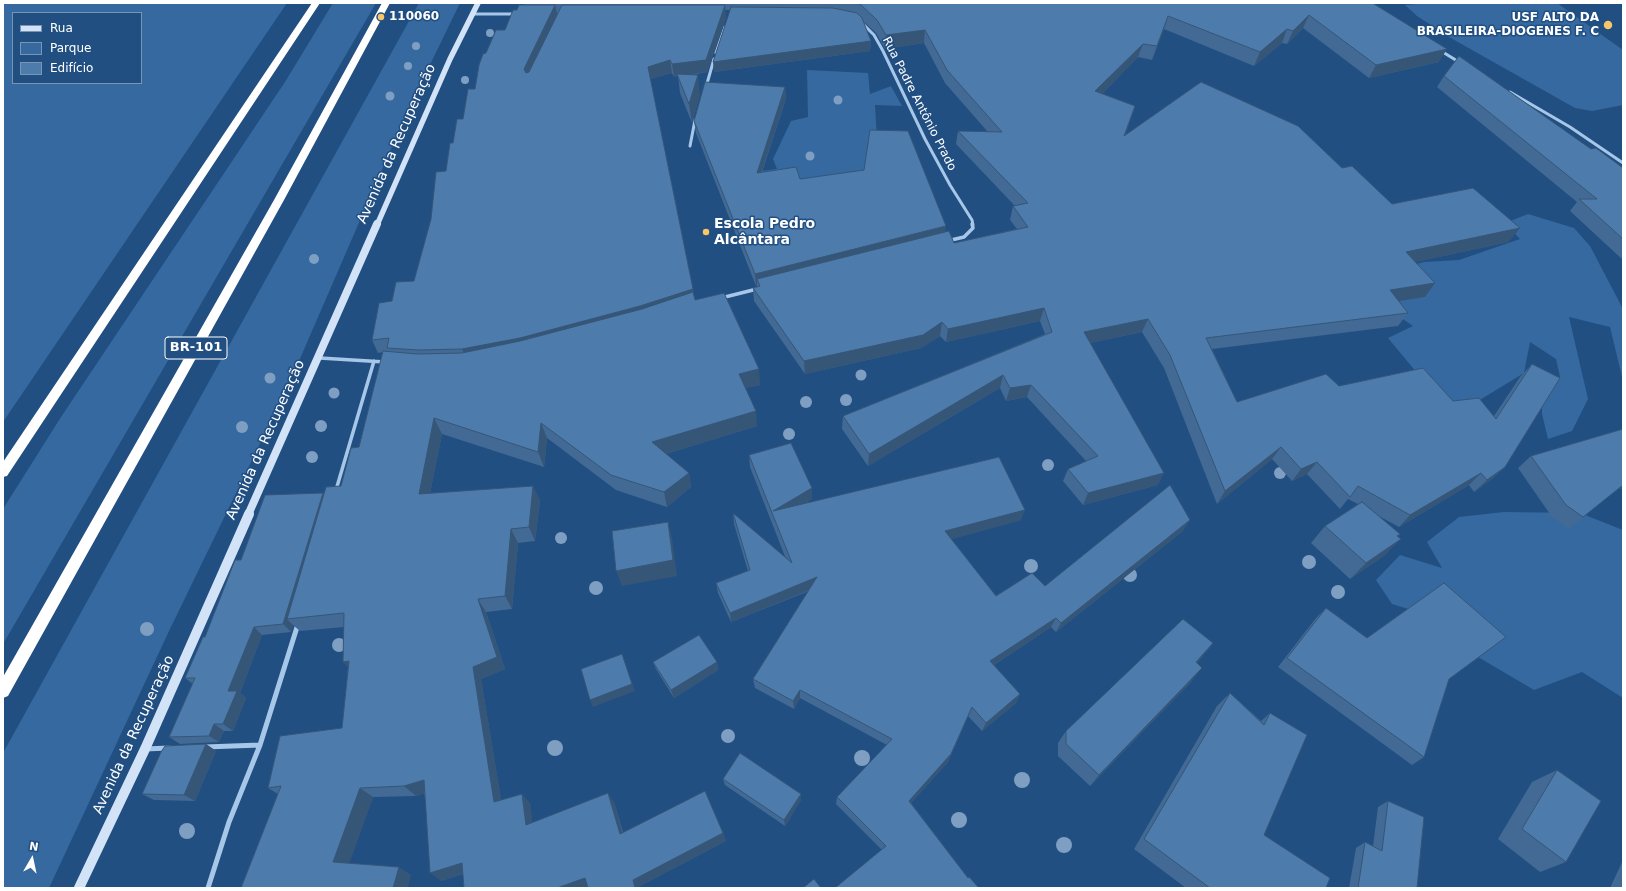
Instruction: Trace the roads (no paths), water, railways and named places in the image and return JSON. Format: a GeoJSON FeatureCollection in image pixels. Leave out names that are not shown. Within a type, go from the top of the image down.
{"type":"FeatureCollection","features":[{"type":"Feature","properties":{"kind":"highway"},"geometry":{"type":"LineString","coordinates":[[3,472],[316,3]]}},
{"type":"Feature","properties":{"kind":"highway","name":"BR-101"},"geometry":{"type":"LineString","coordinates":[[3,691],[279,200],[386,3]]}},
{"type":"Feature","properties":{"kind":"main road","name":"Avenida da Recuperação"},"geometry":{"type":"LineString","coordinates":[[79,888],[145,749],[320,358],[450,59],[478,3]]}},
{"type":"Feature","properties":{"kind":"street"},"geometry":{"type":"LineString","coordinates":[[472,14],[523,14]]}},
{"type":"Feature","properties":{"kind":"street","name":"Rua Padre Antônio Prado"},"geometry":{"type":"LineString","coordinates":[[858,20],[874,34],[925,139],[950,185],[972,220],[973,228],[964,237],[941,242]]}},
{"type":"Feature","properties":{"kind":"street"},"geometry":{"type":"LineString","coordinates":[[704,91],[725,26]]}},
{"type":"Feature","properties":{"kind":"street"},"geometry":{"type":"LineString","coordinates":[[1434,47],[1464,66]]}},
{"type":"Feature","properties":{"kind":"street"},"geometry":{"type":"LineString","coordinates":[[1503,88],[1570,127],[1623,163]]}},
{"type":"Feature","properties":{"kind":"street"},"geometry":{"type":"LineString","coordinates":[[690,146],[696,117]]}},
{"type":"Feature","properties":{"kind":"street"},"geometry":{"type":"LineString","coordinates":[[718,299],[764,287]]}},
{"type":"Feature","properties":{"kind":"street"},"geometry":{"type":"LineString","coordinates":[[320,358],[389,363]]}},
{"type":"Feature","properties":{"kind":"street"},"geometry":{"type":"LineString","coordinates":[[334,494],[374,361]]}},
{"type":"Feature","properties":{"kind":"street"},"geometry":{"type":"LineString","coordinates":[[208,888],[229,822],[260,745],[300,616]]}},
{"type":"Feature","properties":{"kind":"street"},"geometry":{"type":"LineString","coordinates":[[199,747],[260,745]]}},
{"type":"Feature","properties":{"kind":"street"},"geometry":{"type":"LineString","coordinates":[[145,749],[176,748]]}},
{"type":"Feature","properties":{"kind":"place","name":"110060"},"geometry":{"type":"Point","coordinates":[381,17]}},
{"type":"Feature","properties":{"kind":"place","name":"USF ALTO DA BRASILEIRA-DIOGENES F. C"},"geometry":{"type":"Point","coordinates":[1608,25]}},
{"type":"Feature","properties":{"kind":"place","name":"Escola Pedro Alcântara"},"geometry":{"type":"Point","coordinates":[706,232]}}]}
